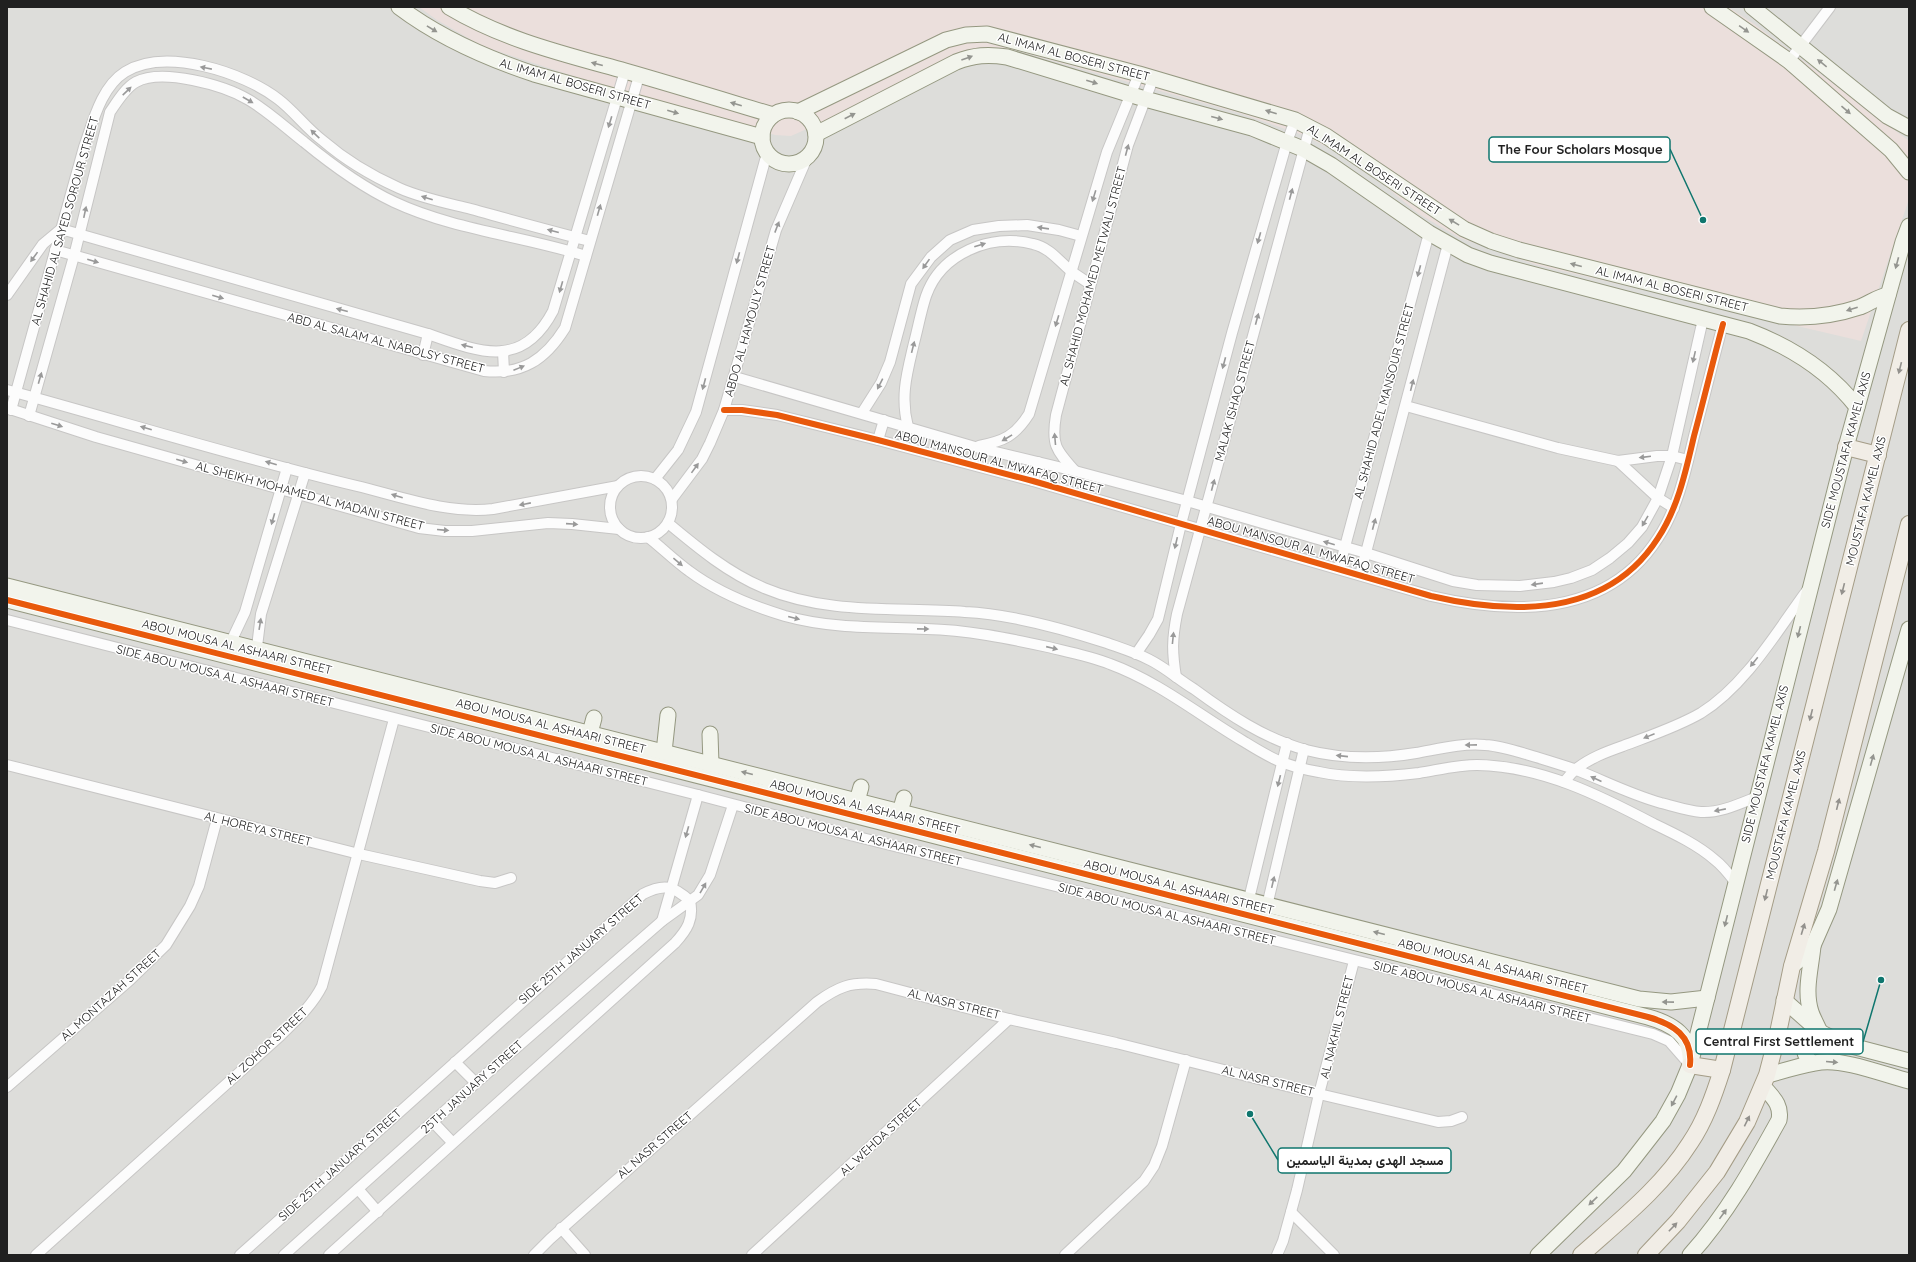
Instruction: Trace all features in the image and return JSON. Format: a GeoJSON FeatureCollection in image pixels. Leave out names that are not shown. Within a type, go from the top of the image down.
{"type":"FeatureCollection","features":[{"type":"Feature","properties":{"kind":"main road","name":"MOUSTAFA KAMEL AXIS"},"geometry":{"type":"LineString","coordinates":[[1581,1255],[1659,1184],[1676,1164],[1691,1143],[1704,1119],[1722,1070],[1909,330]]}},
{"type":"Feature","properties":{"kind":"main road"},"geometry":{"type":"LineString","coordinates":[[1846,447],[1878,455]]}},
{"type":"Feature","properties":{"kind":"main road"},"geometry":{"type":"LineString","coordinates":[[1646,1255],[1678,1221],[1717,1172],[1747,1122],[1765,1080],[1778,1033],[1792,966],[1826,851],[1909,524]]}},
{"type":"Feature","properties":{"kind":"main road"},"geometry":{"type":"LineString","coordinates":[[1690,1065],[1722,1070]]}},
{"type":"Feature","properties":{"kind":"street","name":"AL IMAM AL BOSERI STREET"},"geometry":{"type":"LineString","coordinates":[[399,7],[442,35],[502,63],[534,74],[762,137]]}},
{"type":"Feature","properties":{"kind":"street","name":"AL IMAM AL BOSERI STREET"},"geometry":{"type":"LineString","coordinates":[[449,7],[487,27],[544,50],[625,71],[773,115]]}},
{"type":"Feature","properties":{"kind":"street"},"geometry":{"type":"LineString","coordinates":[[1712,7],[1789,61],[1891,150],[1909,172]]}},
{"type":"Feature","properties":{"kind":"street"},"geometry":{"type":"LineString","coordinates":[[1752,7],[1801,45],[1887,116],[1909,128]]}},
{"type":"Feature","properties":{"kind":"street"},"geometry":{"type":"LineString","coordinates":[[1789,61],[1830,7]]}},
{"type":"Feature","properties":{"kind":"street","name":"AL IMAM AL BOSERI STREET"},"geometry":{"type":"LineString","coordinates":[[798,112],[946,40],[966,35],[987,34],[1008,38],[1138,74],[1295,120],[1310,127],[1464,229],[1491,241],[1519,250],[1753,310],[1794,318],[1822,316],[1849,311],[1888,295]]}},
{"type":"Feature","properties":{"kind":"street","name":"AL IMAM AL BOSERI STREET"},"geometry":{"type":"LineString","coordinates":[[816,134],[956,62],[973,56],[990,54],[1007,56],[1145,99],[1252,128],[1303,148],[1331,165],[1429,234],[1468,255],[1512,270],[1749,331],[1786,347],[1804,358],[1837,385],[1857,407]]}},
{"type":"Feature","properties":{"kind":"street","name":"AL SHAHID AL SAYED SOROUR STREET"},"geometry":{"type":"LineString","coordinates":[[9,409],[11,391],[55,250],[84,147],[98,109],[109,88],[124,72],[146,62],[171,61],[212,69],[240,77],[257,85],[278,99],[321,140],[347,160],[399,188],[432,199],[590,241]]}},
{"type":"Feature","properties":{"kind":"street","name":"ABD AL SALAM AL NABOLSY STREET"},"geometry":{"type":"LineString","coordinates":[[55,250],[484,371],[504,372],[513,370],[531,363],[545,355],[554,345],[565,328],[590,241],[624,99],[625,71]]}},
{"type":"Feature","properties":{"kind":"street","name":"AL SHAHID MOHAMED METWALI STREET"},"geometry":{"type":"LineString","coordinates":[[975,447],[1005,440],[1015,433],[1029,414],[1107,152],[1138,74]]}},
{"type":"Feature","properties":{"kind":"street","name":"AL SHAHID AL SAYED SOROUR STREET"},"geometry":{"type":"LineString","coordinates":[[29,416],[74,256],[89,191],[110,112],[121,96],[135,83],[153,76],[170,76],[213,86],[248,99],[329,162],[362,184],[394,202],[431,216],[586,256]]}},
{"type":"Feature","properties":{"kind":"street","name":"ABD AL SALAM AL NABOLSY STREET"},"geometry":{"type":"LineString","coordinates":[[61,229],[80,233],[308,301],[428,334],[453,343],[483,350],[503,351],[520,348],[531,341],[548,320],[557,299],[576,237],[624,99],[640,76]]}},
{"type":"Feature","properties":{"kind":"street","name":"AL SHAHID MOHAMED METWALI STREET"},"geometry":{"type":"LineString","coordinates":[[1075,471],[1056,447],[1054,424],[1128,145],[1153,79]]}},
{"type":"Feature","properties":{"kind":"street"},"geometry":{"type":"LineString","coordinates":[[785,110],[798,112],[808,118],[816,134],[814,147],[807,158],[793,164],[786,164],[772,158],[767,153],[762,143],[762,137],[765,125],[773,115],[785,110]]}},
{"type":"Feature","properties":{"kind":"street","name":"MALAK ISHAQ STREET"},"geometry":{"type":"LineString","coordinates":[[1136,654],[1158,619],[1181,524],[1232,333],[1287,142],[1295,120]]}},
{"type":"Feature","properties":{"kind":"street","name":"MALAK ISHAQ STREET"},"geometry":{"type":"LineString","coordinates":[[1176,677],[1172,652],[1172,637],[1303,148],[1310,127]]}},
{"type":"Feature","properties":{"kind":"street"},"geometry":{"type":"LineString","coordinates":[[655,478],[678,450],[696,412],[767,153]]}},
{"type":"Feature","properties":{"kind":"street","name":"ABDO AL HAMOULY STREET"},"geometry":{"type":"LineString","coordinates":[[672,499],[702,459],[724,410],[735,377],[776,230],[807,158]]}},
{"type":"Feature","properties":{"kind":"street"},"geometry":{"type":"LineString","coordinates":[[394,202],[399,188]]}},
{"type":"Feature","properties":{"kind":"street"},"geometry":{"type":"LineString","coordinates":[[862,413],[881,384],[890,362],[911,284],[930,257],[950,240],[973,230],[998,226],[1027,225],[1059,230],[1081,236]]}},
{"type":"Feature","properties":{"kind":"street","name":"SIDE MOUSTAFA KAMEL AXIS"},"geometry":{"type":"LineString","coordinates":[[1538,1255],[1624,1171],[1663,1122],[1678,1094],[1690,1065],[1846,447],[1888,295],[1909,226]]}},
{"type":"Feature","properties":{"kind":"street"},"geometry":{"type":"LineString","coordinates":[[7,295],[43,244],[61,229]]}},
{"type":"Feature","properties":{"kind":"street","name":"AL SHAHID ADEL MANSOUR STREET"},"geometry":{"type":"LineString","coordinates":[[1339,569],[1429,234]]}},
{"type":"Feature","properties":{"kind":"street"},"geometry":{"type":"LineString","coordinates":[[908,427],[904,414],[903,396],[905,378],[926,295],[936,277],[948,263],[965,251],[982,244],[1010,240],[1034,244],[1047,250],[1090,284]]}},
{"type":"Feature","properties":{"kind":"street","name":"AL SHAHID ADEL MANSOUR STREET"},"geometry":{"type":"LineString","coordinates":[[1360,575],[1448,244]]}},
{"type":"Feature","properties":{"kind":"street"},"geometry":{"type":"LineString","coordinates":[[1749,331],[1753,310]]}},
{"type":"Feature","properties":{"kind":"street","name":"ABOU MANSOUR AL MWAFAQ STREET"},"geometry":{"type":"LineString","coordinates":[[735,377],[975,447],[1075,471],[1187,501],[1366,553],[1429,574],[1477,585],[1520,586],[1554,582],[1592,570],[1610,558],[1628,543],[1642,527],[1658,498],[1672,456],[1703,319]]}},
{"type":"Feature","properties":{"kind":"street","name":"ABOU MANSOUR AL MWAFAQ STREET"},"geometry":{"type":"LineString","coordinates":[[724,410],[742,410],[777,415],[878,440],[1033,481],[1431,596],[1485,607],[1514,608],[1554,605],[1598,592],[1635,566],[1659,538],[1674,508],[1723,324]]}},
{"type":"Feature","properties":{"kind":"street"},"geometry":{"type":"LineString","coordinates":[[423,355],[428,334]]}},
{"type":"Feature","properties":{"kind":"street"},"geometry":{"type":"LineString","coordinates":[[503,351],[504,372]]}},
{"type":"Feature","properties":{"kind":"street","name":"AL SHEIKH MOHAMED AL MADANI STREET"},"geometry":{"type":"LineString","coordinates":[[11,391],[305,473],[414,501],[474,511],[517,506],[618,486]]}},
{"type":"Feature","properties":{"kind":"street"},"geometry":{"type":"LineString","coordinates":[[1406,406],[1558,448],[1618,460],[1658,456],[1672,456],[1688,460]]}},
{"type":"Feature","properties":{"kind":"street","name":"AL SHEIKH MOHAMED AL MADANI STREET"},"geometry":{"type":"LineString","coordinates":[[9,409],[298,495],[419,528],[445,531],[472,531],[548,523],[619,529]]}},
{"type":"Feature","properties":{"kind":"street"},"geometry":{"type":"LineString","coordinates":[[878,440],[884,420]]}},
{"type":"Feature","properties":{"kind":"street"},"geometry":{"type":"LineString","coordinates":[[1618,460],[1658,498],[1674,508]]}},
{"type":"Feature","properties":{"kind":"street"},"geometry":{"type":"LineString","coordinates":[[1033,481],[1038,462]]}},
{"type":"Feature","properties":{"kind":"street"},"geometry":{"type":"LineString","coordinates":[[228,648],[242,623],[288,468]]}},
{"type":"Feature","properties":{"kind":"street"},"geometry":{"type":"LineString","coordinates":[[256,656],[261,614],[305,473]]}},
{"type":"Feature","properties":{"kind":"street"},"geometry":{"type":"LineString","coordinates":[[639,476],[655,478],[668,491],[672,499],[672,512],[668,523],[663,530],[648,537],[633,537],[619,529],[614,523],[610,508],[611,500],[618,486],[624,481],[639,476]]}},
{"type":"Feature","properties":{"kind":"street"},"geometry":{"type":"LineString","coordinates":[[668,523],[702,552],[721,565],[750,582],[790,598],[812,604],[834,606],[967,612],[1006,617],[1064,631],[1136,654],[1150,660],[1236,718],[1287,743],[1304,749],[1341,756],[1366,757],[1392,756],[1451,746],[1485,745],[1511,749],[1575,770],[1622,790],[1683,809],[1702,812],[1721,810],[1757,797]]}},
{"type":"Feature","properties":{"kind":"street"},"geometry":{"type":"LineString","coordinates":[[648,537],[691,572],[721,591],[764,609],[786,616],[832,626],[855,628],[926,628],[999,636],[1109,663],[1156,685],[1210,722],[1283,763],[1300,768],[1323,773],[1354,776],[1419,773],[1447,767],[1476,765],[1504,767],[1532,772],[1564,782],[1605,798],[1677,836],[1714,859],[1735,882]]}},
{"type":"Feature","properties":{"kind":"street","name":"ABOU MOUSA AL ASHAARI STREET"},"geometry":{"type":"LineString","coordinates":[[7,586],[256,656],[541,727],[1264,920],[1659,1020],[1669,1025],[1686,1040],[1690,1051],[1690,1065]]}},
{"type":"Feature","properties":{"kind":"street"},"geometry":{"type":"LineString","coordinates":[[1564,782],[1575,770],[1596,756],[1701,713],[1720,698],[1738,682],[1768,645],[1810,586]]}},
{"type":"Feature","properties":{"kind":"street","name":"ABOU MOUSA AL ASHAARI STREET"},"geometry":{"type":"LineString","coordinates":[[7,600],[228,648]]}},
{"type":"Feature","properties":{"kind":"street","name":"SIDE ABOU MOUSA AL ASHAARI STREET"},"geometry":{"type":"LineString","coordinates":[[7,620],[733,805],[1653,1034],[1669,1041],[1690,1065]]}},
{"type":"Feature","properties":{"kind":"street"},"geometry":{"type":"LineString","coordinates":[[1792,966],[1811,950],[1829,909],[1909,629]]}},
{"type":"Feature","properties":{"kind":"street"},"geometry":{"type":"LineString","coordinates":[[664,752],[668,715]]}},
{"type":"Feature","properties":{"kind":"street","name":"AL ZOHOR STREET"},"geometry":{"type":"LineString","coordinates":[[36,1255],[280,1036],[312,1004],[322,986],[394,719]]}},
{"type":"Feature","properties":{"kind":"street","name":"ABOU MOUSA AL ASHAARI STREET"},"geometry":{"type":"LineString","coordinates":[[541,727],[592,725],[664,752],[710,764],[859,794],[959,819],[1249,900],[1639,999],[1671,1002],[1707,998]]}},
{"type":"Feature","properties":{"kind":"street"},"geometry":{"type":"LineString","coordinates":[[710,734],[710,764]]}},
{"type":"Feature","properties":{"kind":"street"},"geometry":{"type":"LineString","coordinates":[[1245,915],[1287,743]]}},
{"type":"Feature","properties":{"kind":"street"},"geometry":{"type":"LineString","coordinates":[[1264,920],[1304,749]]}},
{"type":"Feature","properties":{"kind":"street","name":"AL HOREYA STREET"},"geometry":{"type":"LineString","coordinates":[[7,765],[358,854],[480,881],[494,883],[510,878]]}},
{"type":"Feature","properties":{"kind":"street"},"geometry":{"type":"LineString","coordinates":[[662,921],[698,795]]}},
{"type":"Feature","properties":{"kind":"street","name":"25TH JANUARY STREET"},"geometry":{"type":"LineString","coordinates":[[284,1255],[476,1083],[662,921],[690,902],[702,891],[710,875],[733,805]]}},
{"type":"Feature","properties":{"kind":"street","name":"AL MONTAZAH STREET"},"geometry":{"type":"LineString","coordinates":[[7,1087],[130,980],[166,945],[190,906],[199,886],[217,819]]}},
{"type":"Feature","properties":{"kind":"street","name":"SIDE 25TH JANUARY STREET"},"geometry":{"type":"LineString","coordinates":[[240,1255],[638,898],[661,886],[671,887]]}},
{"type":"Feature","properties":{"kind":"street"},"geometry":{"type":"LineString","coordinates":[[328,1255],[378,1212],[452,1142],[683,934],[691,918],[690,902],[671,887]]}},
{"type":"Feature","properties":{"kind":"street"},"geometry":{"type":"LineString","coordinates":[[1813,946],[1808,979],[1808,1000],[1811,1012],[1820,1032]]}},
{"type":"Feature","properties":{"kind":"street","name":"AL NAKHIL STREET"},"geometry":{"type":"LineString","coordinates":[[1277,1255],[1283,1241],[1291,1212],[1319,1094],[1354,960]]}},
{"type":"Feature","properties":{"kind":"street","name":"AL NASR STREET"},"geometry":{"type":"LineString","coordinates":[[534,1255],[561,1228],[832,992],[853,984],[876,984],[1009,1019],[1186,1060],[1319,1094],[1438,1122],[1451,1121],[1462,1117]]}},
{"type":"Feature","properties":{"kind":"street"},"geometry":{"type":"LineString","coordinates":[[1784,1000],[1820,1032],[1844,1044],[1909,1061]]}},
{"type":"Feature","properties":{"kind":"street","name":"AL WEHDA STREET"},"geometry":{"type":"LineString","coordinates":[[752,1255],[1009,1019]]}},
{"type":"Feature","properties":{"kind":"street"},"geometry":{"type":"LineString","coordinates":[[1812,1063],[1806,1056],[1804,1047],[1805,1042],[1811,1035],[1820,1032]]}},
{"type":"Feature","properties":{"kind":"street"},"geometry":{"type":"LineString","coordinates":[[1065,1255],[1144,1181],[1154,1166],[1162,1146],[1186,1060]]}},
{"type":"Feature","properties":{"kind":"street"},"geometry":{"type":"LineString","coordinates":[[455,1062],[476,1083]]}},
{"type":"Feature","properties":{"kind":"street"},"geometry":{"type":"LineString","coordinates":[[1690,1255],[1702,1242],[1741,1187],[1779,1120],[1781,1113],[1778,1103],[1765,1080],[1789,1070],[1812,1063],[1823,1062],[1841,1063],[1909,1081]]}},
{"type":"Feature","properties":{"kind":"street"},"geometry":{"type":"LineString","coordinates":[[433,1122],[452,1142]]}},
{"type":"Feature","properties":{"kind":"street"},"geometry":{"type":"LineString","coordinates":[[358,1189],[378,1212]]}},
{"type":"Feature","properties":{"kind":"street"},"geometry":{"type":"LineString","coordinates":[[1291,1212],[1334,1255]]}},
{"type":"Feature","properties":{"kind":"street"},"geometry":{"type":"LineString","coordinates":[[561,1228],[585,1255]]}},
{"type":"Feature","properties":{"kind":"shaded area"},"geometry":{"type":"Polygon","coordinates":[[[7,7],[1909,7],[1909,1255],[7,1255],[7,7]]]}},
{"type":"Feature","properties":{"kind":"shaded area"},"geometry":{"type":"Polygon","coordinates":[[[419,7],[1728,7],[1754,24],[1909,141],[1909,199],[1861,341],[1537,265],[1460,238],[1419,214],[1385,186],[1329,148],[1303,135],[1239,113],[1014,50],[987,49],[791,136],[775,135],[712,116],[621,92],[482,46],[437,20],[419,7]]]}},
{"type":"Feature","properties":{"kind":"cycle path"},"geometry":{"type":"LineString","coordinates":[[724,410],[742,410],[777,415],[878,440],[1033,481],[1431,596],[1493,606],[1525,607],[1556,604],[1585,597],[1612,583],[1637,564],[1658,538],[1676,502],[1688,462],[1723,324]]}},
{"type":"Feature","properties":{"kind":"cycle path"},"geometry":{"type":"LineString","coordinates":[[7,600],[1648,1017],[1666,1023],[1680,1033],[1688,1046],[1690,1065]]}},
{"type":"Feature","properties":{"kind":"place","name":"The Four Scholars Mosque"},"geometry":{"type":"Point","coordinates":[1703,220]}},
{"type":"Feature","properties":{"kind":"place","name":"Central First Settlement"},"geometry":{"type":"Point","coordinates":[1881,980]}},
{"type":"Feature","properties":{"kind":"place","name":"مسجد الهدى بمدينة الياسمين"},"geometry":{"type":"Point","coordinates":[1250,1114]}}]}
